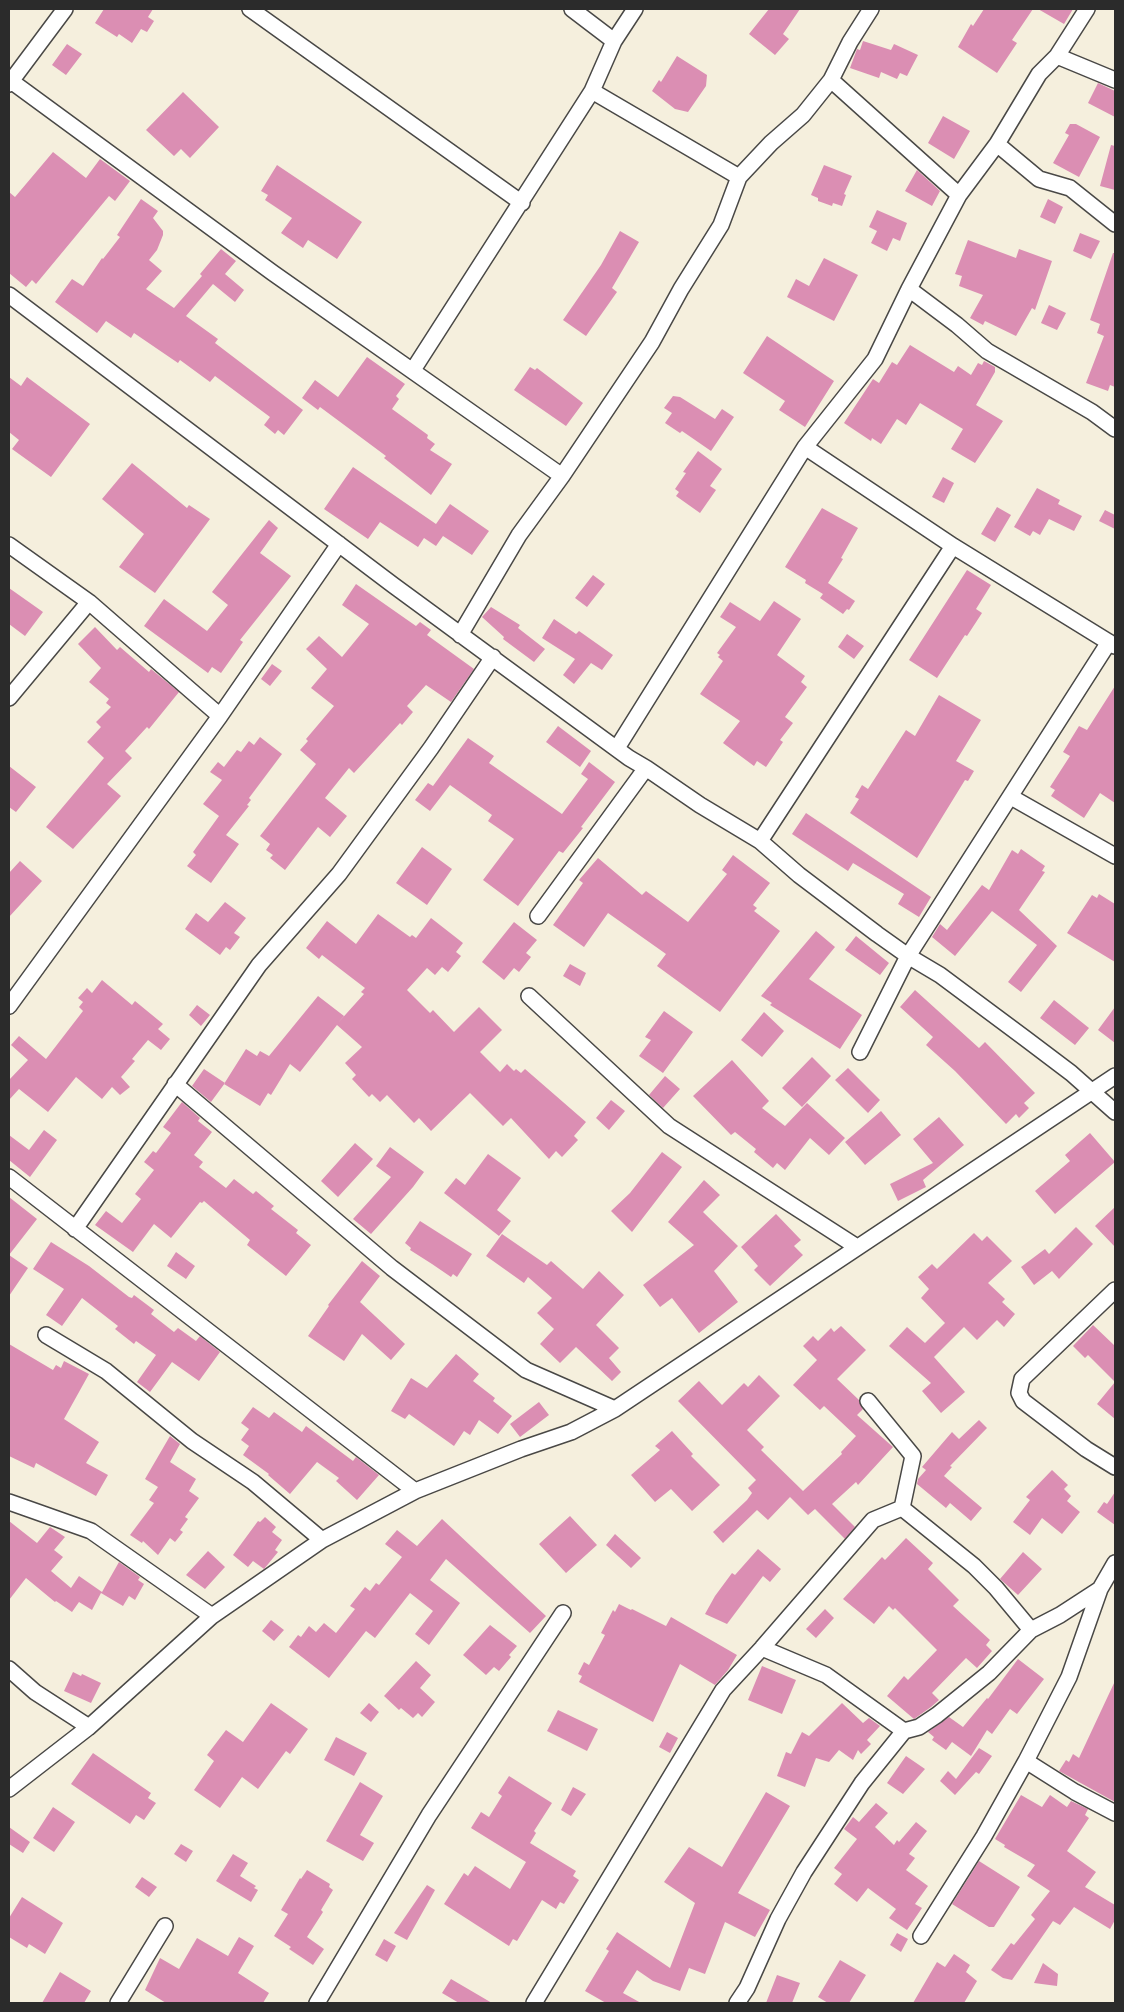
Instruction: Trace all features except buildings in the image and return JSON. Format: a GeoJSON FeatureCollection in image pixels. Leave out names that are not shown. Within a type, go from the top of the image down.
{"type":"FeatureCollection","features":[{"type":"Feature","properties":{"kind":"street"},"geometry":{"type":"LineString","coordinates":[[65,9],[10,82],[251,257],[562,476]]}},
{"type":"Feature","properties":{"kind":"street"},"geometry":{"type":"LineString","coordinates":[[250,9],[522,202]]}},
{"type":"Feature","properties":{"kind":"street"},"geometry":{"type":"LineString","coordinates":[[572,9],[614,41]]}},
{"type":"Feature","properties":{"kind":"street"},"geometry":{"type":"LineString","coordinates":[[413,370],[592,91],[614,41],[635,9]]}},
{"type":"Feature","properties":{"kind":"street"},"geometry":{"type":"LineString","coordinates":[[460,635],[518,535],[562,476],[652,342],[681,289],[721,225],[739,177],[771,143],[802,115],[832,80],[850,42],[871,9]]}},
{"type":"Feature","properties":{"kind":"street"},"geometry":{"type":"LineString","coordinates":[[617,748],[805,448],[875,359],[909,289],[959,195],[997,144],[1040,74],[1058,56],[1087,9]]}},
{"type":"Feature","properties":{"kind":"street"},"geometry":{"type":"LineString","coordinates":[[1058,56],[1115,80]]}},
{"type":"Feature","properties":{"kind":"street"},"geometry":{"type":"LineString","coordinates":[[832,80],[959,195]]}},
{"type":"Feature","properties":{"kind":"street"},"geometry":{"type":"LineString","coordinates":[[592,91],[739,177]]}},
{"type":"Feature","properties":{"kind":"street"},"geometry":{"type":"LineString","coordinates":[[997,144],[1039,179],[1070,188],[1115,224]]}},
{"type":"Feature","properties":{"kind":"street"},"geometry":{"type":"LineString","coordinates":[[909,289],[957,325],[987,351],[1092,412],[1115,429]]}},
{"type":"Feature","properties":{"kind":"street"},"geometry":{"type":"LineString","coordinates":[[9,296],[460,635],[493,657],[629,758],[700,805],[760,841],[799,876],[908,956],[940,975],[1071,1073],[1115,1112]]}},
{"type":"Feature","properties":{"kind":"street"},"geometry":{"type":"LineString","coordinates":[[805,448],[953,546],[1112,644],[908,956],[860,1052]]}},
{"type":"Feature","properties":{"kind":"street"},"geometry":{"type":"LineString","coordinates":[[9,1006],[220,716],[339,544]]}},
{"type":"Feature","properties":{"kind":"street"},"geometry":{"type":"LineString","coordinates":[[9,545],[89,602],[220,716]]}},
{"type":"Feature","properties":{"kind":"street"},"geometry":{"type":"LineString","coordinates":[[760,841],[953,546]]}},
{"type":"Feature","properties":{"kind":"street"},"geometry":{"type":"LineString","coordinates":[[9,698],[89,602]]}},
{"type":"Feature","properties":{"kind":"street"},"geometry":{"type":"LineString","coordinates":[[75,1229],[259,965],[344,866],[431,748],[493,657]]}},
{"type":"Feature","properties":{"kind":"street"},"geometry":{"type":"LineString","coordinates":[[538,916],[646,768]]}},
{"type":"Feature","properties":{"kind":"street"},"geometry":{"type":"LineString","coordinates":[[1011,797],[1115,856]]}},
{"type":"Feature","properties":{"kind":"street"},"geometry":{"type":"LineString","coordinates":[[529,996],[669,1126],[857,1247]]}},
{"type":"Feature","properties":{"kind":"street"},"geometry":{"type":"LineString","coordinates":[[9,1789],[89,1727],[212,1616],[322,1540],[415,1490],[572,1432],[615,1409],[1115,1076]]}},
{"type":"Feature","properties":{"kind":"street"},"geometry":{"type":"LineString","coordinates":[[176,1084],[392,1268],[526,1370],[615,1409]]}},
{"type":"Feature","properties":{"kind":"street"},"geometry":{"type":"LineString","coordinates":[[9,1177],[415,1490]]}},
{"type":"Feature","properties":{"kind":"street"},"geometry":{"type":"LineString","coordinates":[[1115,1290],[1022,1379],[1019,1393],[1023,1400],[1086,1449],[1115,1467]]}},
{"type":"Feature","properties":{"kind":"street"},"geometry":{"type":"LineString","coordinates":[[46,1335],[106,1371],[192,1441],[253,1482],[322,1540]]}},
{"type":"Feature","properties":{"kind":"street"},"geometry":{"type":"LineString","coordinates":[[868,1402],[913,1456],[902,1508]]}},
{"type":"Feature","properties":{"kind":"street"},"geometry":{"type":"LineString","coordinates":[[9,1502],[91,1531],[212,1616]]}},
{"type":"Feature","properties":{"kind":"street"},"geometry":{"type":"LineString","coordinates":[[902,1508],[985,1577],[1031,1630]]}},
{"type":"Feature","properties":{"kind":"street"},"geometry":{"type":"LineString","coordinates":[[534,2003],[723,1690],[873,1520],[902,1508]]}},
{"type":"Feature","properties":{"kind":"street"},"geometry":{"type":"LineString","coordinates":[[921,1936],[984,1836],[1026,1761],[1069,1677],[1100,1589],[1115,1563]]}},
{"type":"Feature","properties":{"kind":"street"},"geometry":{"type":"LineString","coordinates":[[737,2003],[746,1988],[778,1919],[804,1872],[862,1782],[904,1731],[919,1727],[937,1715],[989,1673],[1031,1630],[1060,1615],[1100,1589]]}},
{"type":"Feature","properties":{"kind":"street"},"geometry":{"type":"LineString","coordinates":[[317,2003],[429,1815],[563,1613]]}},
{"type":"Feature","properties":{"kind":"street"},"geometry":{"type":"LineString","coordinates":[[762,1648],[826,1675],[904,1731]]}},
{"type":"Feature","properties":{"kind":"street"},"geometry":{"type":"LineString","coordinates":[[9,1669],[35,1692],[89,1727]]}},
{"type":"Feature","properties":{"kind":"street"},"geometry":{"type":"LineString","coordinates":[[1026,1761],[1075,1792],[1115,1813]]}},
{"type":"Feature","properties":{"kind":"street"},"geometry":{"type":"LineString","coordinates":[[118,2003],[166,1926]]}}]}
